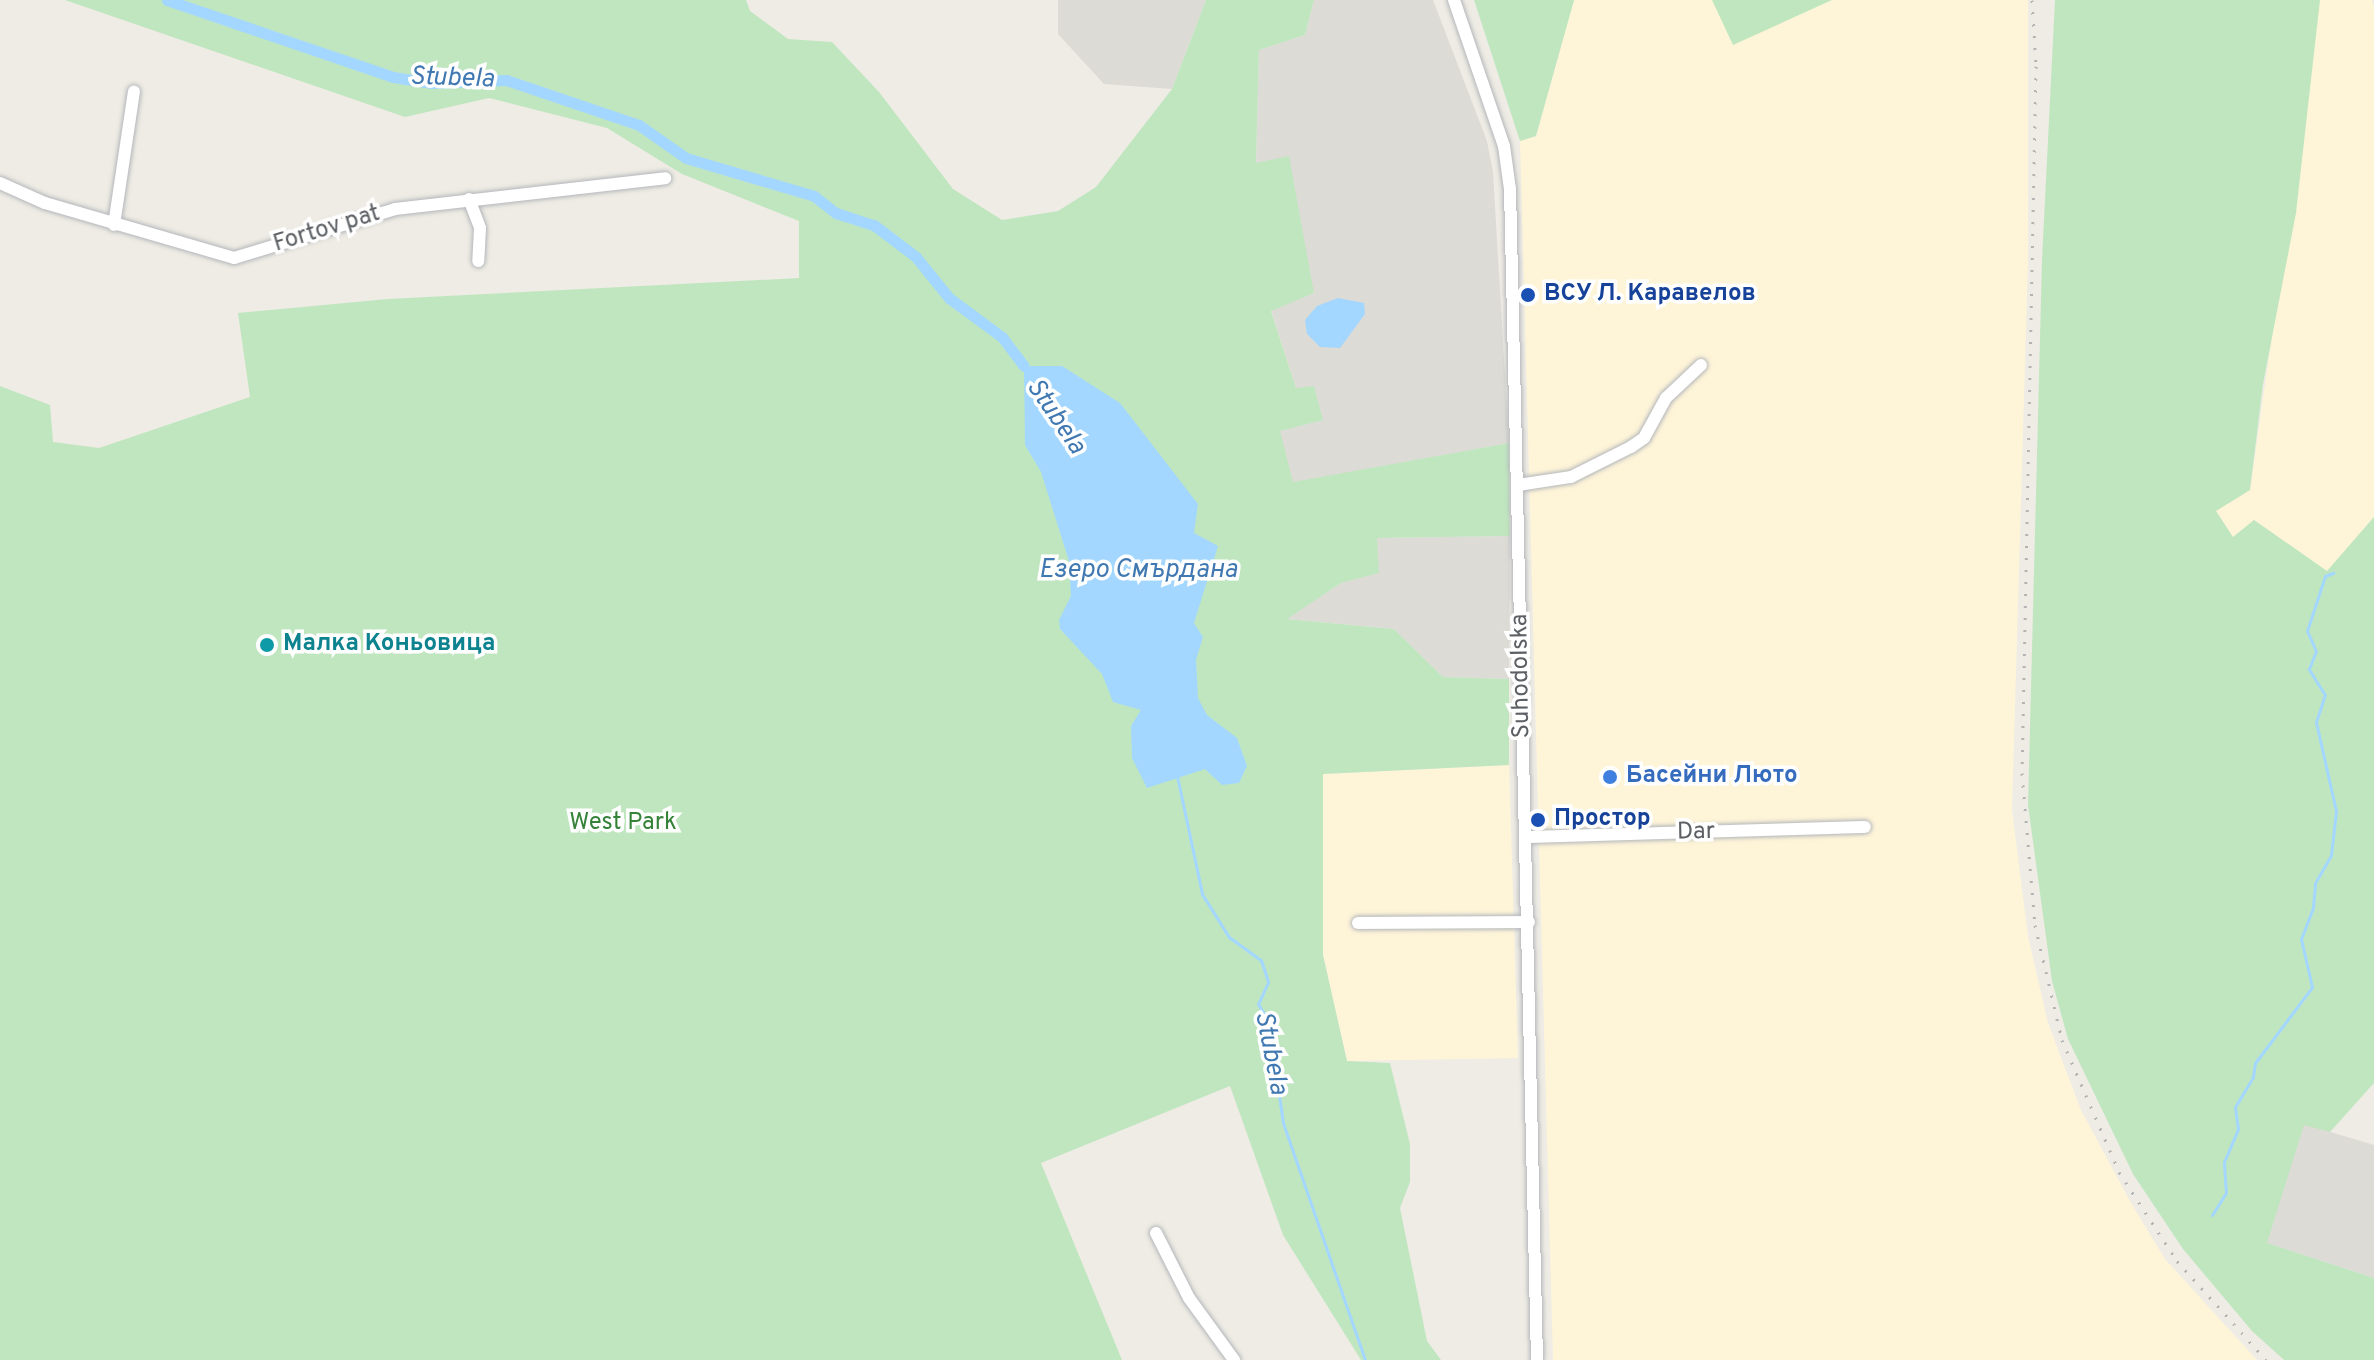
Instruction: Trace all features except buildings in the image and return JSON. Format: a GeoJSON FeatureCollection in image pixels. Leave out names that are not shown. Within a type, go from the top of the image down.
{"type":"FeatureCollection","features":[{"type":"Feature","properties":{"kind":"street","name":"Suhodolska"},"geometry":{"type":"LineString","coordinates":[[1454,0],[1509,176],[1537,1360]]}},
{"type":"Feature","properties":{"kind":"street"},"geometry":{"type":"LineString","coordinates":[[114,225],[134,91]]}},
{"type":"Feature","properties":{"kind":"street","name":"Fortov pat"},"geometry":{"type":"LineString","coordinates":[[0,183],[114,225],[234,258],[395,209],[665,178]]}},
{"type":"Feature","properties":{"kind":"street"},"geometry":{"type":"LineString","coordinates":[[469,199],[480,228],[478,261]]}},
{"type":"Feature","properties":{"kind":"street"},"geometry":{"type":"LineString","coordinates":[[1518,485],[1571,477],[1631,447],[1644,438],[1666,398],[1701,365]]}},
{"type":"Feature","properties":{"kind":"street","name":"Dar"},"geometry":{"type":"LineString","coordinates":[[1527,837],[1865,827]]}},
{"type":"Feature","properties":{"kind":"street"},"geometry":{"type":"LineString","coordinates":[[1358,923],[1529,922]]}},
{"type":"Feature","properties":{"kind":"street"},"geometry":{"type":"LineString","coordinates":[[1156,1233],[1189,1298],[1234,1360]]}},
{"type":"Feature","properties":{"kind":"shaded area"},"geometry":{"type":"Polygon","coordinates":[[[1058,0],[1206,0],[1172,89],[1104,84],[1058,34],[1058,0]]]}},
{"type":"Feature","properties":{"kind":"shaded area"},"geometry":{"type":"Polygon","coordinates":[[[1314,0],[1433,0],[1487,141],[1493,172],[1509,443],[1293,483],[1279,431],[1323,419],[1296,388],[1271,310],[1314,293],[1256,164],[1259,50],[1305,35],[1314,0]]]}},
{"type":"Feature","properties":{"kind":"shaded area"},"geometry":{"type":"Polygon","coordinates":[[[1574,0],[2028,0],[2028,260],[2012,810],[2028,936],[2048,1023],[2081,1110],[2131,1203],[2165,1259],[2257,1360],[1553,1360],[1520,141],[1536,136],[1574,0]]]}},
{"type":"Feature","properties":{"kind":"shaded area"},"geometry":{"type":"Polygon","coordinates":[[[2320,0],[2372,0],[2374,5],[2374,517],[2327,572],[2254,520],[2233,538],[2216,511],[2250,490],[2320,0]]]}},
{"type":"Feature","properties":{"kind":"shaded area"},"geometry":{"type":"Polygon","coordinates":[[[1510,536],[1509,679],[1443,677],[1394,629],[1286,619],[1341,583],[1378,573],[1377,538],[1510,536]]]}},
{"type":"Feature","properties":{"kind":"shaded area"},"geometry":{"type":"Polygon","coordinates":[[[1509,765],[1518,1058],[1347,1061],[1323,955],[1323,774],[1509,765]]]}},
{"type":"Feature","properties":{"kind":"shaded area"},"geometry":{"type":"Polygon","coordinates":[[[2304,1124],[2374,1145],[2374,1278],[2266,1243],[2304,1124]]]}},
{"type":"Feature","properties":{"kind":"green space","name":"West Park"},"geometry":{"type":"Polygon","coordinates":[[[65,0],[746,0],[750,11],[788,39],[832,42],[879,92],[953,189],[1002,220],[1058,211],[1096,187],[1172,89],[1206,0],[1314,0],[1305,35],[1259,50],[1256,163],[1289,156],[1314,293],[1271,311],[1296,388],[1314,386],[1323,420],[1280,431],[1293,482],[1509,443],[1510,536],[1377,538],[1379,573],[1341,583],[1287,619],[1394,629],[1443,677],[1509,679],[1509,765],[1323,774],[1323,955],[1347,1061],[1390,1063],[1410,1144],[1410,1182],[1400,1208],[1427,1341],[1441,1360],[1361,1360],[1283,1235],[1230,1086],[1041,1163],[1122,1360],[0,1360],[0,386],[50,405],[53,442],[99,448],[250,397],[238,313],[388,299],[799,278],[799,221],[682,174],[607,128],[489,98],[405,117],[65,0]]]}},
{"type":"Feature","properties":{"kind":"green space"},"geometry":{"type":"Polygon","coordinates":[[[1474,0],[1574,0],[1536,136],[1520,141],[1474,0]]]}},
{"type":"Feature","properties":{"kind":"green space"},"geometry":{"type":"Polygon","coordinates":[[[1712,0],[1832,0],[1733,45],[1712,0]]]}},
{"type":"Feature","properties":{"kind":"green space"},"geometry":{"type":"Polygon","coordinates":[[[2055,0],[2320,0],[2296,213],[2263,384],[2250,490],[2216,511],[2233,537],[2254,520],[2327,571],[2374,517],[2374,1083],[2330,1132],[2304,1125],[2267,1243],[2374,1278],[2374,1360],[2284,1360],[2252,1331],[2183,1249],[2133,1174],[2068,1039],[2052,981],[2028,805],[2042,260],[2055,0]]]}},
{"type":"Feature","properties":{"kind":"water"},"geometry":{"type":"Polygon","coordinates":[[[1338,298],[1364,303],[1365,314],[1340,348],[1320,347],[1307,334],[1305,320],[1317,306],[1338,298]]]}},
{"type":"Feature","properties":{"kind":"water","name":"Езеро Смърдана"},"geometry":{"type":"Polygon","coordinates":[[[1024,366],[1062,366],[1120,403],[1198,504],[1194,533],[1218,546],[1194,623],[1203,637],[1196,660],[1198,698],[1207,715],[1237,738],[1247,766],[1239,783],[1222,785],[1205,769],[1147,788],[1132,758],[1131,726],[1141,710],[1113,702],[1102,674],[1060,629],[1059,620],[1071,596],[1069,561],[1041,472],[1025,445],[1024,366]]]}},
{"type":"Feature","properties":{"kind":"waterway","name":"Stubela"},"geometry":{"type":"LineString","coordinates":[[167,0],[393,77],[432,83],[506,80],[639,125],[686,158],[814,196],[836,213],[874,225],[916,257],[949,298],[1002,337],[1024,366]]}},
{"type":"Feature","properties":{"kind":"waterway"},"geometry":{"type":"LineString","coordinates":[[2212,1215],[2226,1193],[2224,1162],[2238,1129],[2235,1107],[2253,1077],[2255,1063],[2312,987],[2301,939],[2313,907],[2315,883],[2331,855],[2336,811],[2316,722],[2325,695],[2309,669],[2316,651],[2307,631],[2325,576],[2333,573]]}},
{"type":"Feature","properties":{"kind":"waterway","name":"Stubela"},"geometry":{"type":"LineString","coordinates":[[1177,776],[1202,894],[1229,937],[1261,960],[1268,982],[1258,1004],[1268,1020],[1283,1123],[1365,1360]]}},
{"type":"Feature","properties":{"kind":"railway"},"geometry":{"type":"LineString","coordinates":[[2032,0],[2036,66],[2022,773],[2035,925],[2062,1040],[2119,1172],[2177,1261],[2266,1360]]}},
{"type":"Feature","properties":{"kind":"place","name":"ВСУ Л. Каравелов"},"geometry":{"type":"Point","coordinates":[1528,295]}},
{"type":"Feature","properties":{"kind":"place","name":"Малка Коньовица"},"geometry":{"type":"Point","coordinates":[267,645]}},
{"type":"Feature","properties":{"kind":"place","name":"Басейни Люто"},"geometry":{"type":"Point","coordinates":[1610,777]}},
{"type":"Feature","properties":{"kind":"place","name":"Простор"},"geometry":{"type":"Point","coordinates":[1538,820]}}]}
